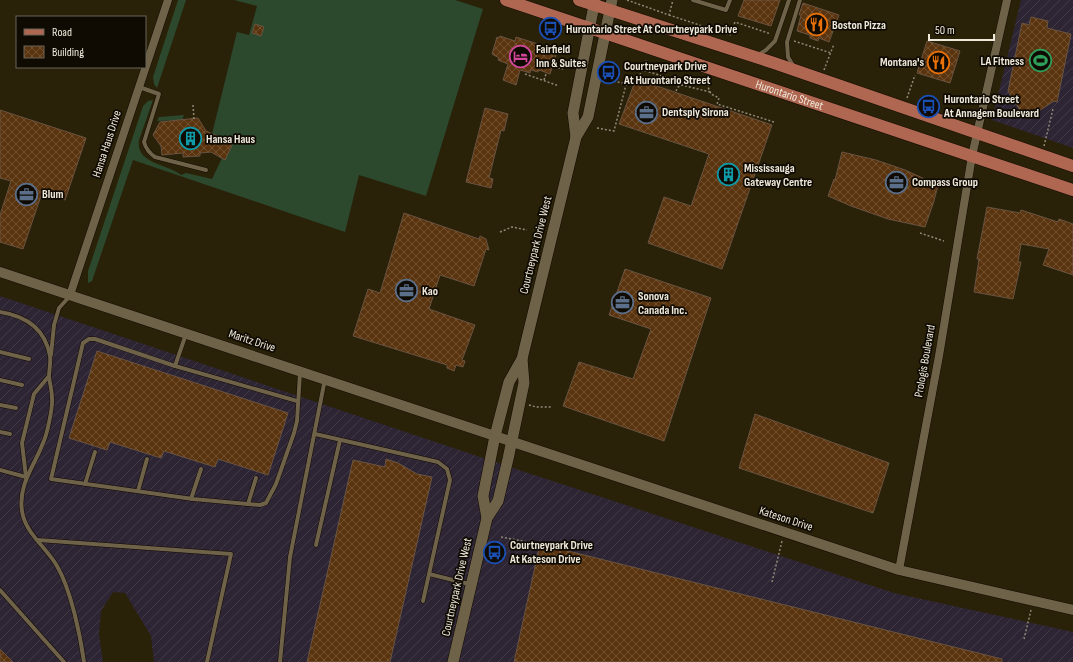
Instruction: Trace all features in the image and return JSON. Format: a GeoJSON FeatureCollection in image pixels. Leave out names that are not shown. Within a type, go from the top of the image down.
{"type":"FeatureCollection","features":[{"type":"Feature","properties":{"kind":"main road","name":"Hurontario Street"},"geometry":{"type":"LineString","coordinates":[[506,0],[1073,190]]}},
{"type":"Feature","properties":{"kind":"main road","name":"Hurontario Street"},"geometry":{"type":"LineString","coordinates":[[579,0],[611,5],[754,57],[1073,166]]}},
{"type":"Feature","properties":{"kind":"main road","name":"Courtneypark Drive West"},"geometry":{"type":"LineString","coordinates":[[576,137],[573,113],[595,2]]}},
{"type":"Feature","properties":{"kind":"main road","name":"Courtneypark Drive West"},"geometry":{"type":"LineString","coordinates":[[487,518],[483,496],[495,436],[509,382],[522,358],[576,137],[588,116],[611,5]]}},
{"type":"Feature","properties":{"kind":"main road","name":"Courtneypark Drive West"},"geometry":{"type":"LineString","coordinates":[[453,662],[487,518],[498,501],[512,441],[524,383],[522,358]]}},
{"type":"Feature","properties":{"kind":"street","name":"Hansa Haus Drive"},"geometry":{"type":"LineString","coordinates":[[146,64],[168,0]]}},
{"type":"Feature","properties":{"kind":"street","name":"Prologis Boulevard"},"geometry":{"type":"LineString","coordinates":[[899,570],[939,356],[972,156],[1007,0]]}},
{"type":"Feature","properties":{"kind":"street","name":"Hansa Haus Drive"},"geometry":{"type":"LineString","coordinates":[[70,295],[145,68]]}},
{"type":"Feature","properties":{"kind":"street","name":"Maritz Drive"},"geometry":{"type":"LineString","coordinates":[[0,272],[495,436]]}},
{"type":"Feature","properties":{"kind":"street","name":"Kateson Drive"},"geometry":{"type":"LineString","coordinates":[[495,436],[899,570],[1073,610]]}},
{"type":"Feature","properties":{"kind":"lane"},"geometry":{"type":"LineString","coordinates":[[692,0],[726,10],[730,0]]}},
{"type":"Feature","properties":{"kind":"lane"},"geometry":{"type":"LineString","coordinates":[[754,57],[766,50],[775,41],[789,0]]}},
{"type":"Feature","properties":{"kind":"lane"},"geometry":{"type":"LineString","coordinates":[[796,71],[788,57],[786,42],[800,0]]}},
{"type":"Feature","properties":{"kind":"lane"},"geometry":{"type":"LineString","coordinates":[[138,87],[159,94],[144,142],[150,153],[155,157],[206,170]]}},
{"type":"Feature","properties":{"kind":"lane"},"geometry":{"type":"LineString","coordinates":[[70,295],[59,308],[54,325],[49,376],[52,399],[44,442],[26,477],[22,498],[22,510],[29,530],[57,566],[65,584],[75,618],[84,662]]}},
{"type":"Feature","properties":{"kind":"lane"},"geometry":{"type":"LineString","coordinates":[[0,312],[25,319],[34,325],[42,334],[51,358]]}},
{"type":"Feature","properties":{"kind":"lane"},"geometry":{"type":"LineString","coordinates":[[175,366],[186,334]]}},
{"type":"Feature","properties":{"kind":"lane"},"geometry":{"type":"LineString","coordinates":[[297,401],[175,366],[95,339],[89,339],[83,343],[51,479],[191,498],[260,505],[266,503],[270,497],[297,422],[297,401],[300,371]]}},
{"type":"Feature","properties":{"kind":"lane"},"geometry":{"type":"LineString","coordinates":[[0,352],[29,359]]}},
{"type":"Feature","properties":{"kind":"lane"},"geometry":{"type":"LineString","coordinates":[[26,477],[22,443],[34,394],[49,376]]}},
{"type":"Feature","properties":{"kind":"lane"},"geometry":{"type":"LineString","coordinates":[[280,662],[290,557],[325,379]]}},
{"type":"Feature","properties":{"kind":"lane"},"geometry":{"type":"LineString","coordinates":[[0,380],[22,385]]}},
{"type":"Feature","properties":{"kind":"lane"},"geometry":{"type":"LineString","coordinates":[[0,405],[16,408]]}},
{"type":"Feature","properties":{"kind":"lane"},"geometry":{"type":"LineString","coordinates":[[0,432],[10,434]]}},
{"type":"Feature","properties":{"kind":"lane"},"geometry":{"type":"LineString","coordinates":[[315,434],[438,462],[447,469],[450,480],[423,601]]}},
{"type":"Feature","properties":{"kind":"lane"},"geometry":{"type":"LineString","coordinates":[[316,545],[340,440]]}},
{"type":"Feature","properties":{"kind":"lane"},"geometry":{"type":"LineString","coordinates":[[86,484],[95,452]]}},
{"type":"Feature","properties":{"kind":"lane"},"geometry":{"type":"LineString","coordinates":[[138,491],[147,459]]}},
{"type":"Feature","properties":{"kind":"lane"},"geometry":{"type":"LineString","coordinates":[[191,498],[201,469]]}},
{"type":"Feature","properties":{"kind":"lane"},"geometry":{"type":"LineString","coordinates":[[0,470],[26,477]]}},
{"type":"Feature","properties":{"kind":"lane"},"geometry":{"type":"LineString","coordinates":[[248,504],[256,478]]}},
{"type":"Feature","properties":{"kind":"lane"},"geometry":{"type":"LineString","coordinates":[[38,540],[231,554],[208,662]]}},
{"type":"Feature","properties":{"kind":"lane"},"geometry":{"type":"LineString","coordinates":[[429,574],[471,585]]}},
{"type":"Feature","properties":{"kind":"lane"},"geometry":{"type":"LineString","coordinates":[[0,590],[64,662]]}},
{"type":"Feature","properties":{"kind":"path"},"geometry":{"type":"LineString","coordinates":[[627,0],[730,35],[735,22],[777,36]]}},
{"type":"Feature","properties":{"kind":"path"},"geometry":{"type":"LineString","coordinates":[[669,14],[673,0]]}},
{"type":"Feature","properties":{"kind":"path"},"geometry":{"type":"LineString","coordinates":[[788,39],[831,53]]}},
{"type":"Feature","properties":{"kind":"path"},"geometry":{"type":"LineString","coordinates":[[821,79],[834,44]]}},
{"type":"Feature","properties":{"kind":"path"},"geometry":{"type":"LineString","coordinates":[[596,77],[622,83],[639,76],[643,70],[650,49]]}},
{"type":"Feature","properties":{"kind":"path"},"geometry":{"type":"LineString","coordinates":[[554,67],[563,69]]}},
{"type":"Feature","properties":{"kind":"path"},"geometry":{"type":"LineString","coordinates":[[643,70],[678,81],[682,85],[710,92],[711,94],[720,98],[717,104],[774,122]]}},
{"type":"Feature","properties":{"kind":"path"},"geometry":{"type":"LineString","coordinates":[[710,92],[708,87],[714,70]]}},
{"type":"Feature","properties":{"kind":"path"},"geometry":{"type":"LineString","coordinates":[[525,74],[559,86]]}},
{"type":"Feature","properties":{"kind":"path"},"geometry":{"type":"LineString","coordinates":[[543,80],[546,74]]}},
{"type":"Feature","properties":{"kind":"path"},"geometry":{"type":"LineString","coordinates":[[904,108],[915,75]]}},
{"type":"Feature","properties":{"kind":"path"},"geometry":{"type":"LineString","coordinates":[[597,128],[614,131],[627,81]]}},
{"type":"Feature","properties":{"kind":"path"},"geometry":{"type":"LineString","coordinates":[[676,91],[678,87],[682,85]]}},
{"type":"Feature","properties":{"kind":"path"},"geometry":{"type":"LineString","coordinates":[[193,105],[194,119]]}},
{"type":"Feature","properties":{"kind":"path"},"geometry":{"type":"LineString","coordinates":[[1041,155],[1053,109]]}},
{"type":"Feature","properties":{"kind":"path"},"geometry":{"type":"LineString","coordinates":[[500,232],[512,227],[528,230]]}},
{"type":"Feature","properties":{"kind":"path"},"geometry":{"type":"LineString","coordinates":[[920,233],[944,241]]}},
{"type":"Feature","properties":{"kind":"path"},"geometry":{"type":"LineString","coordinates":[[530,405],[536,407],[551,407]]}},
{"type":"Feature","properties":{"kind":"path"},"geometry":{"type":"LineString","coordinates":[[772,582],[784,532]]}},
{"type":"Feature","properties":{"kind":"path"},"geometry":{"type":"LineString","coordinates":[[501,537],[528,542]]}},
{"type":"Feature","properties":{"kind":"path"},"geometry":{"type":"LineString","coordinates":[[1024,639],[1033,601]]}},
{"type":"Feature","properties":{"kind":"shaded area"},"geometry":{"type":"Polygon","coordinates":[[[1021,0],[1073,0],[1073,148],[992,120],[1021,0]]]}},
{"type":"Feature","properties":{"kind":"shaded area"},"geometry":{"type":"Polygon","coordinates":[[[0,296],[528,473],[894,593],[1073,632],[1073,662],[154,662],[151,636],[125,593],[113,592],[101,611],[99,634],[103,662],[0,662],[0,296]]]}},
{"type":"Feature","properties":{"kind":"green space"},"geometry":{"type":"Polygon","coordinates":[[[178,0],[186,0],[157,88],[154,84],[153,77],[178,0]]]}},
{"type":"Feature","properties":{"kind":"green space"},"geometry":{"type":"Polygon","coordinates":[[[234,0],[455,0],[483,9],[426,196],[359,175],[345,232],[133,160],[92,281],[88,283],[88,271],[143,106],[148,101],[153,100],[139,140],[139,148],[147,159],[181,175],[186,173],[212,179],[222,158],[233,143],[212,134],[237,32],[249,35],[257,6],[234,0]]]}},
{"type":"Feature","properties":{"kind":"green space"},"geometry":{"type":"Polygon","coordinates":[[[184,115],[182,120],[157,121],[159,117],[184,115]]]}},
{"type":"Feature","properties":{"kind":"building"},"geometry":{"type":"Polygon","coordinates":[[[744,0],[780,0],[771,26],[738,16],[744,0]]]}},
{"type":"Feature","properties":{"kind":"building"},"geometry":{"type":"Polygon","coordinates":[[[803,3],[839,15],[829,42],[819,38],[818,41],[810,38],[810,35],[797,31],[801,15],[799,15],[803,3]]]}},
{"type":"Feature","properties":{"kind":"building","name":"LA Fitness"},"geometry":{"type":"Polygon","coordinates":[[[1031,17],[1048,21],[1047,28],[1071,34],[1057,102],[1054,101],[1028,118],[1023,111],[1021,112],[1008,91],[1022,23],[1029,25],[1031,17]]]}},
{"type":"Feature","properties":{"kind":"building"},"geometry":{"type":"Polygon","coordinates":[[[255,24],[264,27],[261,36],[252,33],[255,24]]]}},
{"type":"Feature","properties":{"kind":"building"},"geometry":{"type":"Polygon","coordinates":[[[500,36],[515,41],[516,37],[538,44],[537,47],[556,55],[550,74],[539,70],[538,72],[531,70],[530,73],[520,70],[516,85],[503,80],[508,64],[498,60],[499,58],[492,54],[497,37],[499,38],[500,36]]]}},
{"type":"Feature","properties":{"kind":"building","name":"Montana's"},"geometry":{"type":"Polygon","coordinates":[[[927,41],[960,51],[950,83],[917,73],[927,41]]]}},
{"type":"Feature","properties":{"kind":"building","name":"Mississauga Gateway Centre"},"geometry":{"type":"Polygon","coordinates":[[[636,79],[772,125],[722,269],[648,243],[664,197],[691,206],[709,154],[619,124],[636,79]]]}},
{"type":"Feature","properties":{"kind":"building"},"geometry":{"type":"Polygon","coordinates":[[[485,108],[508,114],[504,131],[501,130],[489,178],[493,179],[491,188],[466,182],[485,108]]]}},
{"type":"Feature","properties":{"kind":"building"},"geometry":{"type":"Polygon","coordinates":[[[0,110],[86,138],[65,200],[42,193],[23,249],[0,242],[0,215],[11,181],[0,178],[0,110]]]}},
{"type":"Feature","properties":{"kind":"building","name":"Hansa Haus"},"geometry":{"type":"Polygon","coordinates":[[[198,118],[206,131],[233,143],[225,160],[211,152],[200,153],[200,156],[183,157],[183,153],[162,155],[161,146],[153,135],[160,122],[198,118]]]}},
{"type":"Feature","properties":{"kind":"building","name":"Mississauga Gateway Centre"},"geometry":{"type":"Polygon","coordinates":[[[842,152],[876,160],[905,170],[938,185],[925,227],[888,219],[828,196],[834,179],[835,180],[842,152]]]}},
{"type":"Feature","properties":{"kind":"building"},"geometry":{"type":"Polygon","coordinates":[[[987,207],[1020,213],[1021,210],[1058,222],[1059,219],[1073,224],[1073,275],[1043,265],[1049,249],[1021,244],[1018,262],[1021,262],[1013,299],[974,292],[979,259],[977,259],[987,207]]]}},
{"type":"Feature","properties":{"kind":"building","name":"Kao"},"geometry":{"type":"Polygon","coordinates":[[[404,213],[479,239],[480,236],[486,239],[489,250],[486,249],[474,286],[440,275],[429,309],[475,325],[462,360],[465,361],[463,367],[456,365],[454,371],[447,368],[447,365],[353,336],[368,289],[380,293],[404,213]]]}},
{"type":"Feature","properties":{"kind":"building"},"geometry":{"type":"Polygon","coordinates":[[[625,269],[711,298],[664,441],[563,406],[579,362],[633,379],[651,329],[609,315],[625,269]]]}},
{"type":"Feature","properties":{"kind":"building"},"geometry":{"type":"Polygon","coordinates":[[[97,351],[288,413],[268,475],[218,459],[215,467],[164,451],[161,458],[110,442],[107,450],[69,438],[97,351]]]}},
{"type":"Feature","properties":{"kind":"building"},"geometry":{"type":"Polygon","coordinates":[[[755,414],[889,463],[873,513],[739,468],[755,414]]]}},
{"type":"Feature","properties":{"kind":"building"},"geometry":{"type":"Polygon","coordinates":[[[386,459],[398,463],[417,474],[432,477],[390,662],[307,662],[353,460],[385,467],[386,459]]]}},
{"type":"Feature","properties":{"kind":"building"},"geometry":{"type":"Polygon","coordinates":[[[540,544],[1002,659],[1002,662],[514,662],[540,544]]]}},
{"type":"Feature","properties":{"kind":"building"},"geometry":{"type":"Polygon","coordinates":[[[0,649],[13,662],[0,662],[0,649]]]}},
{"type":"Feature","properties":{"kind":"place","name":"Boston Pizza"},"geometry":{"type":"Point","coordinates":[817,25]}},
{"type":"Feature","properties":{"kind":"place","name":"Hurontario Street At Courtneypark Drive"},"geometry":{"type":"Point","coordinates":[551,29]}},
{"type":"Feature","properties":{"kind":"place","name":"Fairfield Inn & Suites"},"geometry":{"type":"Point","coordinates":[520,56]}},
{"type":"Feature","properties":{"kind":"place","name":"LA Fitness"},"geometry":{"type":"Point","coordinates":[1040,61]}},
{"type":"Feature","properties":{"kind":"place","name":"Montana's"},"geometry":{"type":"Point","coordinates":[939,62]}},
{"type":"Feature","properties":{"kind":"place","name":"Courtneypark Drive At Hurontario Street"},"geometry":{"type":"Point","coordinates":[609,73]}},
{"type":"Feature","properties":{"kind":"place","name":"Hurontario Street At Annagem Boulevard"},"geometry":{"type":"Point","coordinates":[928,106]}},
{"type":"Feature","properties":{"kind":"place","name":"Dentsply Sirona"},"geometry":{"type":"Point","coordinates":[647,112]}},
{"type":"Feature","properties":{"kind":"place","name":"Hansa Haus"},"geometry":{"type":"Point","coordinates":[190,139]}},
{"type":"Feature","properties":{"kind":"place","name":"Mississauga Gateway Centre"},"geometry":{"type":"Point","coordinates":[728,175]}},
{"type":"Feature","properties":{"kind":"place","name":"Compass Group"},"geometry":{"type":"Point","coordinates":[897,182]}},
{"type":"Feature","properties":{"kind":"place","name":"Blum"},"geometry":{"type":"Point","coordinates":[26,194]}},
{"type":"Feature","properties":{"kind":"place","name":"Kao"},"geometry":{"type":"Point","coordinates":[407,291]}},
{"type":"Feature","properties":{"kind":"place","name":"Sonova Canada Inc."},"geometry":{"type":"Point","coordinates":[622,303]}},
{"type":"Feature","properties":{"kind":"place","name":"Courtneypark Drive At Kateson Drive"},"geometry":{"type":"Point","coordinates":[494,552]}}]}
